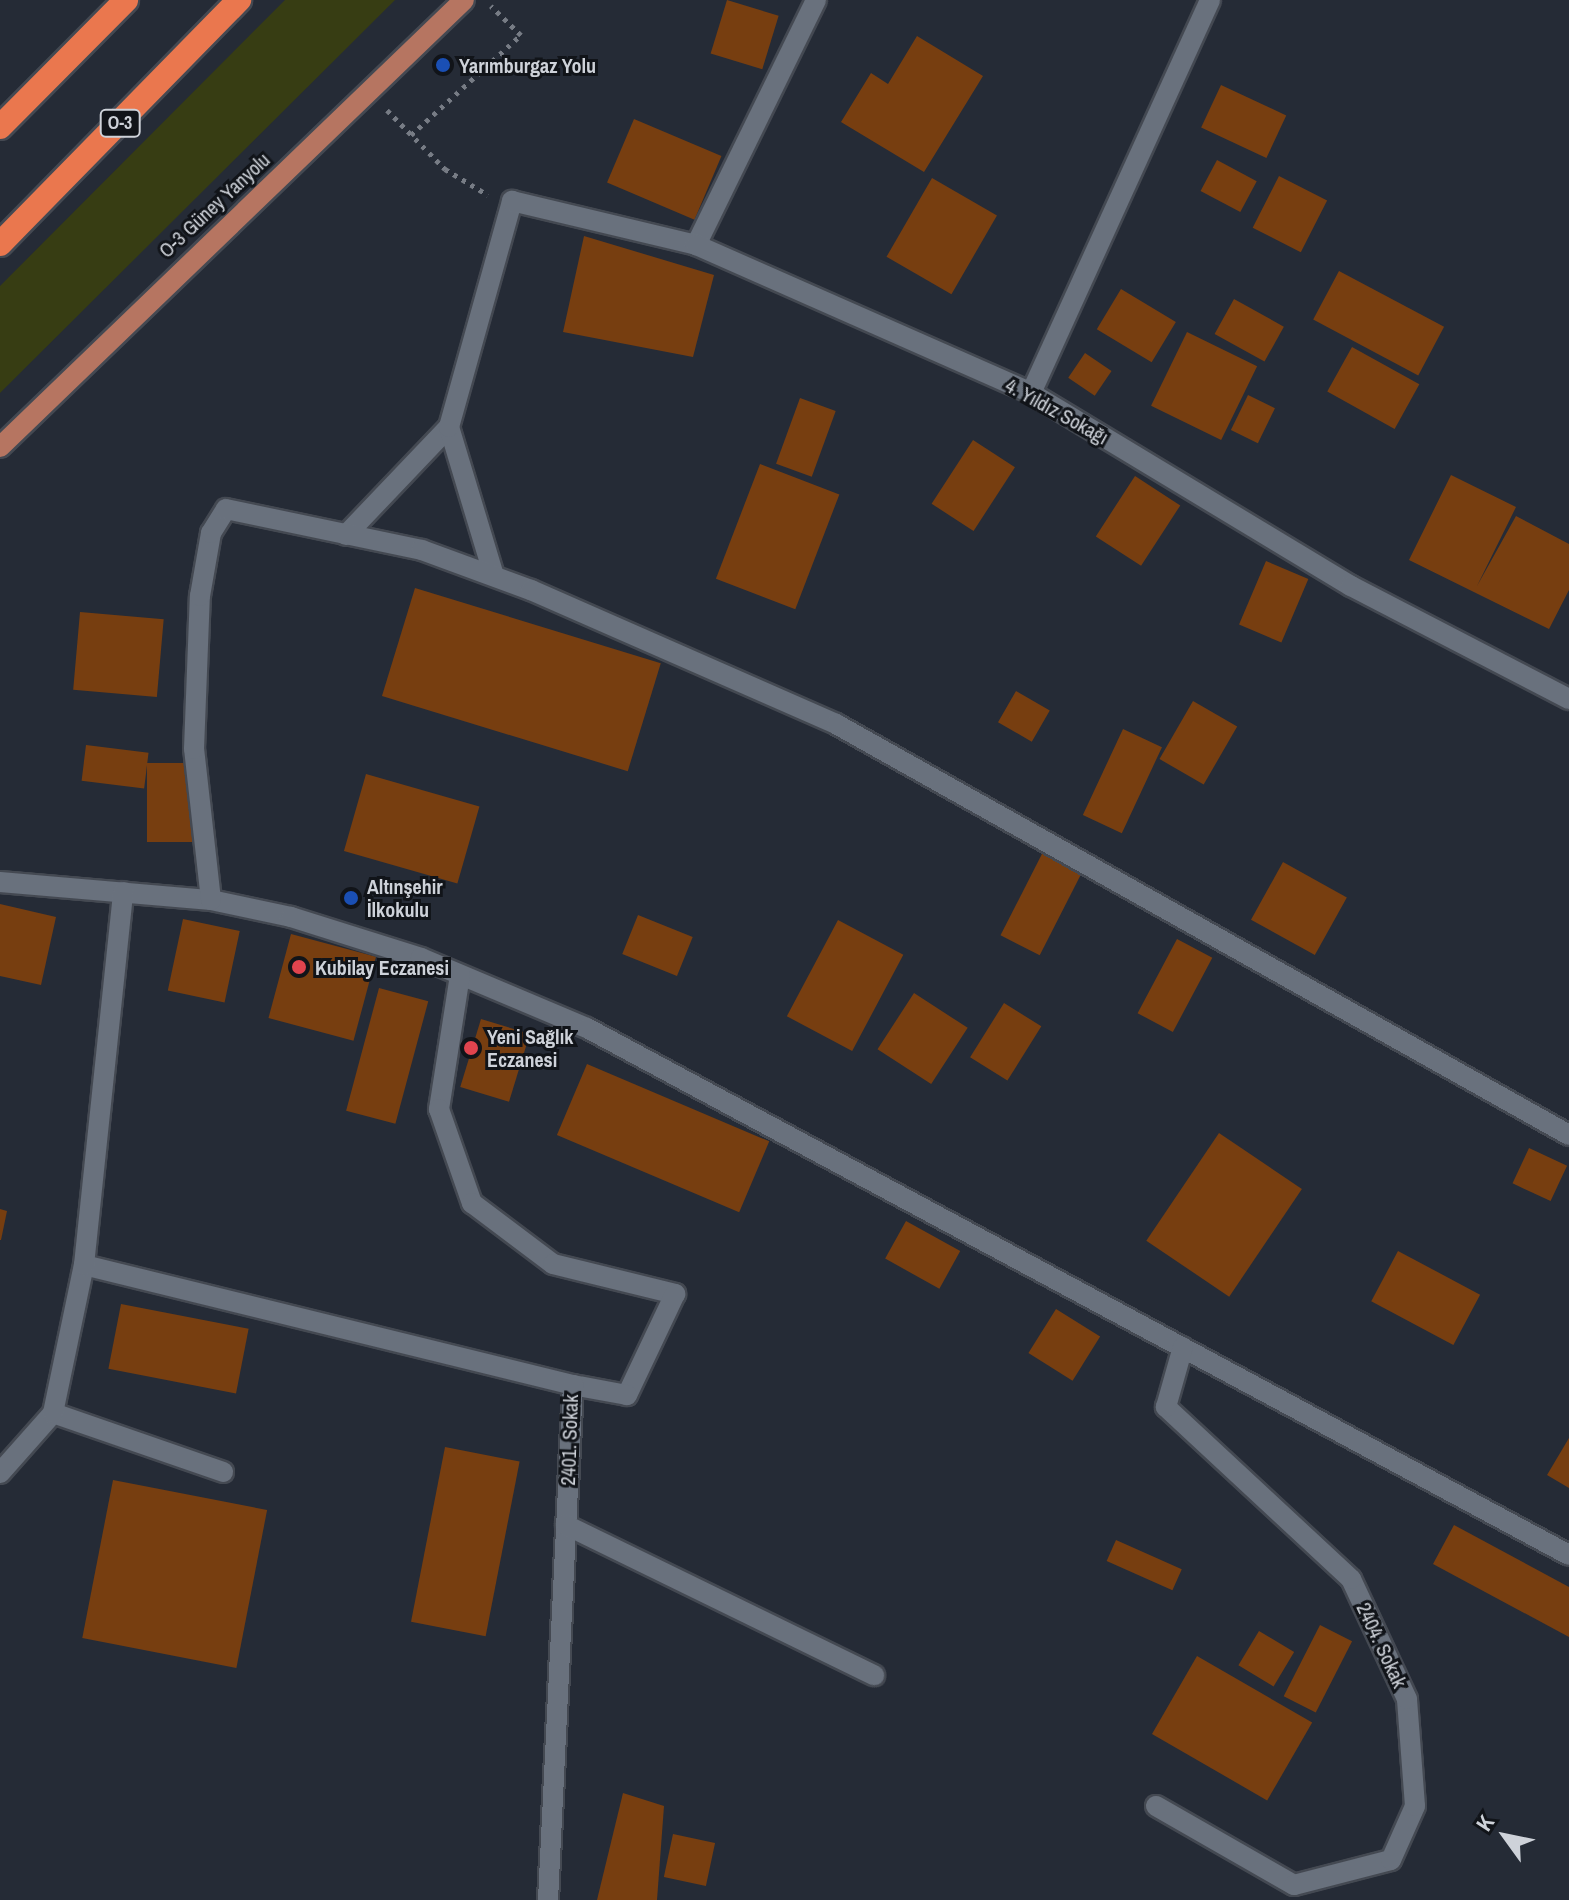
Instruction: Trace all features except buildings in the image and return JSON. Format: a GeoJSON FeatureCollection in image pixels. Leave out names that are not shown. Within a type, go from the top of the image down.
{"type":"FeatureCollection","features":[{"type":"Feature","properties":{"kind":"highway"},"geometry":{"type":"LineString","coordinates":[[0,127],[126,0]]}},
{"type":"Feature","properties":{"kind":"highway","name":"O-3"},"geometry":{"type":"LineString","coordinates":[[0,244],[239,0]]}},
{"type":"Feature","properties":{"kind":"main road","name":"O-3 Güney Yanyolu"},"geometry":{"type":"LineString","coordinates":[[0,447],[464,0]]}},
{"type":"Feature","properties":{"kind":"street"},"geometry":{"type":"LineString","coordinates":[[696,245],[816,0]]}},
{"type":"Feature","properties":{"kind":"street"},"geometry":{"type":"LineString","coordinates":[[1031,393],[1210,0]]}},
{"type":"Feature","properties":{"kind":"street"},"geometry":{"type":"LineString","coordinates":[[346,535],[449,427],[512,201]]}},
{"type":"Feature","properties":{"kind":"street","name":"4. Yıldız Sokağı"},"geometry":{"type":"LineString","coordinates":[[512,201],[696,245],[1031,393],[1351,586],[1569,699]]}},
{"type":"Feature","properties":{"kind":"street"},"geometry":{"type":"LineString","coordinates":[[449,427],[494,576]]}},
{"type":"Feature","properties":{"kind":"street"},"geometry":{"type":"LineString","coordinates":[[211,900],[194,749],[200,596],[211,533],[226,509],[422,550],[494,576],[836,724],[1569,1135]]}},
{"type":"Feature","properties":{"kind":"street"},"geometry":{"type":"LineString","coordinates":[[0,882],[211,900],[291,917],[460,975],[587,1028],[1569,1555]]}},
{"type":"Feature","properties":{"kind":"street"},"geometry":{"type":"LineString","coordinates":[[2,1473],[53,1413],[84,1265],[123,892]]}},
{"type":"Feature","properties":{"kind":"street"},"geometry":{"type":"LineString","coordinates":[[460,975],[439,1109],[472,1203],[553,1264],[675,1294],[627,1395],[573,1385]]}},
{"type":"Feature","properties":{"kind":"street","name":"2401. Sokak"},"geometry":{"type":"LineString","coordinates":[[84,1265],[573,1385],[548,1900]]}},
{"type":"Feature","properties":{"kind":"street","name":"2404. Sokak"},"geometry":{"type":"LineString","coordinates":[[1156,1806],[1294,1885],[1391,1860],[1415,1806],[1407,1699],[1351,1579],[1166,1407],[1183,1347]]}},
{"type":"Feature","properties":{"kind":"street"},"geometry":{"type":"LineString","coordinates":[[53,1413],[223,1472]]}},
{"type":"Feature","properties":{"kind":"street"},"geometry":{"type":"LineString","coordinates":[[566,1525],[874,1675]]}},
{"type":"Feature","properties":{"kind":"path"},"geometry":{"type":"LineString","coordinates":[[411,135],[521,35],[484,0]]}},
{"type":"Feature","properties":{"kind":"path"},"geometry":{"type":"LineString","coordinates":[[370,91],[411,135],[474,191],[512,201]]}},
{"type":"Feature","properties":{"kind":"green space"},"geometry":{"type":"Polygon","coordinates":[[[285,0],[395,0],[0,393],[0,286],[285,0]]]}},
{"type":"Feature","properties":{"kind":"place","name":"Yarımburgaz Yolu"},"geometry":{"type":"Point","coordinates":[443,65]}},
{"type":"Feature","properties":{"kind":"place","name":"Altınşehir İlkokulu"},"geometry":{"type":"Point","coordinates":[351,898]}},
{"type":"Feature","properties":{"kind":"place","name":"Kubilay Eczanesi"},"geometry":{"type":"Point","coordinates":[299,967]}},
{"type":"Feature","properties":{"kind":"place","name":"Yeni Sağlık Eczanesi"},"geometry":{"type":"Point","coordinates":[471,1048]}}]}
